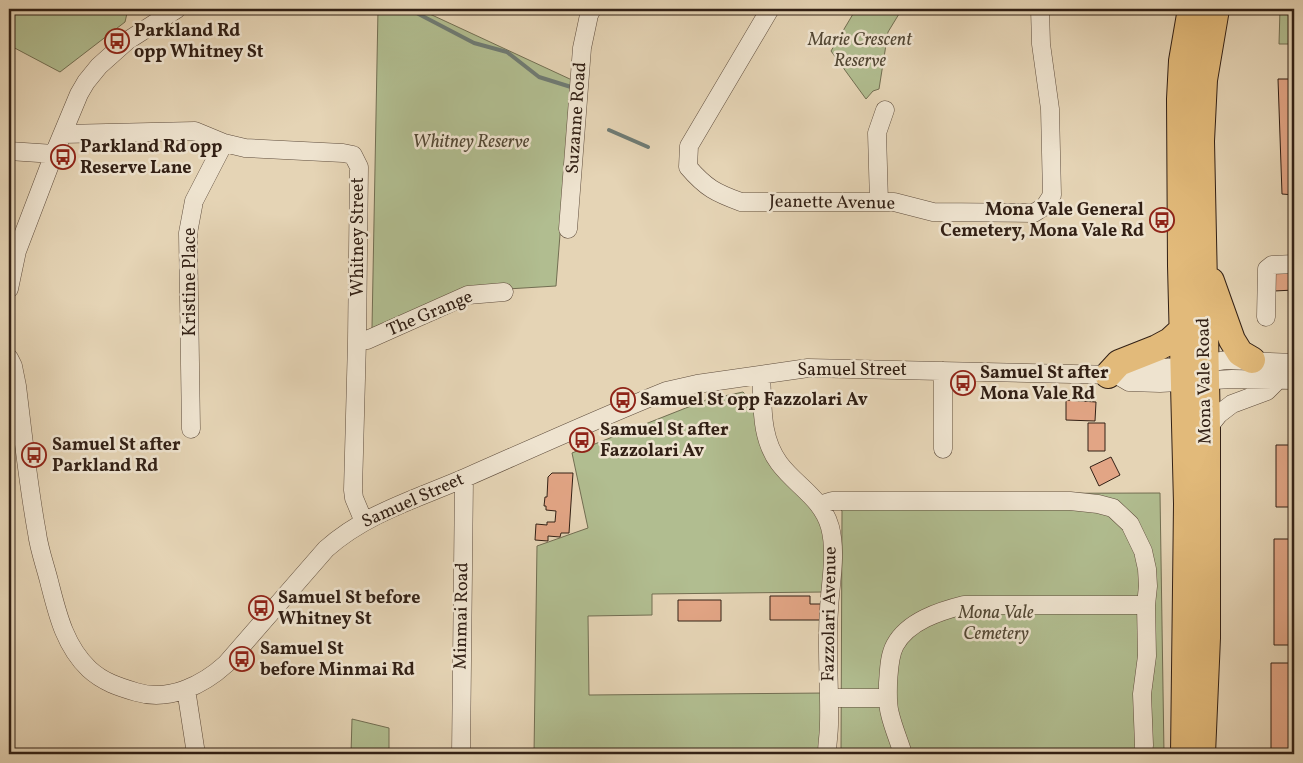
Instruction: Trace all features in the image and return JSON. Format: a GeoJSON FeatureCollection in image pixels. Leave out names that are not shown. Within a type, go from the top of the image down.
{"type":"FeatureCollection","features":[{"type":"Feature","properties":{"kind":"highway","name":"Mona Vale Road"},"geometry":{"type":"LineString","coordinates":[[1184,754],[1187,514],[1203,270],[1202,114],[1209,10]]}},
{"type":"Feature","properties":{"kind":"highway","name":"Mona Vale Road"},"geometry":{"type":"LineString","coordinates":[[1202,754],[1207,638],[1207,429],[1183,329],[1180,99],[1182,61],[1209,10]]}},
{"type":"Feature","properties":{"kind":"highway"},"geometry":{"type":"LineString","coordinates":[[1203,270],[1214,284],[1232,340],[1240,353],[1252,360]]}},
{"type":"Feature","properties":{"kind":"highway"},"geometry":{"type":"LineString","coordinates":[[1112,375],[1119,363],[1157,348],[1170,341],[1183,329]]}},
{"type":"Feature","properties":{"kind":"street"},"geometry":{"type":"LineString","coordinates":[[9,290],[13,250],[79,94],[86,82],[99,66],[127,41],[176,9]]}},
{"type":"Feature","properties":{"kind":"street","name":"Suzanne Road"},"geometry":{"type":"LineString","coordinates":[[568,229],[582,48],[592,9]]}},
{"type":"Feature","properties":{"kind":"street","name":"Jeanette Avenue"},"geometry":{"type":"LineString","coordinates":[[770,9],[690,146],[688,167],[702,184],[720,195],[742,202],[894,202],[933,212],[1034,213],[1044,206],[1052,195],[1050,109],[1041,44],[1040,9]]}},
{"type":"Feature","properties":{"kind":"street"},"geometry":{"type":"LineString","coordinates":[[879,202],[876,133],[885,110]]}},
{"type":"Feature","properties":{"kind":"street","name":"Whitney Street"},"geometry":{"type":"LineString","coordinates":[[63,134],[195,131],[245,148],[343,152],[353,156],[359,167],[358,341],[353,490],[354,498],[364,522]]}},
{"type":"Feature","properties":{"kind":"street","name":"Kristine Place"},"geometry":{"type":"LineString","coordinates":[[191,429],[188,234],[194,201],[224,142]]}},
{"type":"Feature","properties":{"kind":"street"},"geometry":{"type":"LineString","coordinates":[[9,151],[54,154]]}},
{"type":"Feature","properties":{"kind":"street"},"geometry":{"type":"LineString","coordinates":[[1266,318],[1267,269],[1272,265],[1294,264]]}},
{"type":"Feature","properties":{"kind":"street","name":"The Grange"},"geometry":{"type":"LineString","coordinates":[[358,341],[367,340],[468,295],[504,292]]}},
{"type":"Feature","properties":{"kind":"street","name":"Samuel Street"},"geometry":{"type":"LineString","coordinates":[[9,358],[13,366],[17,386],[37,535],[65,634],[89,669],[110,684],[144,694],[168,694],[186,690],[216,674],[326,549],[341,536],[364,522],[422,495],[666,391],[697,384],[808,368],[1112,375],[1129,369],[1195,373]]}},
{"type":"Feature","properties":{"kind":"street"},"geometry":{"type":"LineString","coordinates":[[1195,373],[1226,360],[1294,363]]}},
{"type":"Feature","properties":{"kind":"street"},"geometry":{"type":"LineString","coordinates":[[943,371],[943,449]]}},
{"type":"Feature","properties":{"kind":"street"},"geometry":{"type":"LineString","coordinates":[[1195,373],[1286,380]]}},
{"type":"Feature","properties":{"kind":"street","name":"Fazzolari Avenue"},"geometry":{"type":"LineString","coordinates":[[761,375],[765,432],[772,450],[780,464],[815,499],[824,512],[830,528],[832,542],[828,612],[829,698],[827,754]]}},
{"type":"Feature","properties":{"kind":"street"},"geometry":{"type":"LineString","coordinates":[[1207,429],[1219,414],[1232,404],[1267,391],[1286,380]]}},
{"type":"Feature","properties":{"kind":"street","name":"Minmai Road"},"geometry":{"type":"LineString","coordinates":[[461,754],[464,478]]}},
{"type":"Feature","properties":{"kind":"street"},"geometry":{"type":"LineString","coordinates":[[819,505],[832,501],[1060,501],[1098,504],[1113,508],[1130,524],[1143,551],[1147,569],[1147,656],[1142,694],[1143,754]]}},
{"type":"Feature","properties":{"kind":"street"},"geometry":{"type":"LineString","coordinates":[[903,754],[890,713],[888,698],[889,667],[894,646],[901,637],[927,618],[948,609],[964,605],[982,604],[1146,606]]}},
{"type":"Feature","properties":{"kind":"street"},"geometry":{"type":"LineString","coordinates":[[186,690],[196,754]]}},
{"type":"Feature","properties":{"kind":"street"},"geometry":{"type":"LineString","coordinates":[[829,698],[888,698]]}},
{"type":"Feature","properties":{"kind":"green space"},"geometry":{"type":"Polygon","coordinates":[[[9,9],[128,9],[125,22],[60,72],[9,45],[9,9]]]}},
{"type":"Feature","properties":{"kind":"green space","name":"Whitney Reserve"},"geometry":{"type":"Polygon","coordinates":[[[378,9],[419,9],[572,80],[556,286],[458,292],[372,328],[378,9]]]}},
{"type":"Feature","properties":{"kind":"green space","name":"Marie Crescent Reserve"},"geometry":{"type":"Polygon","coordinates":[[[856,9],[902,9],[888,32],[879,89],[873,91],[866,99],[831,51],[856,9]]]}},
{"type":"Feature","properties":{"kind":"green space"},"geometry":{"type":"Polygon","coordinates":[[[1280,9],[1294,9],[1294,44],[1279,44],[1280,9]]]}},
{"type":"Feature","properties":{"kind":"green space"},"geometry":{"type":"Polygon","coordinates":[[[743,392],[751,400],[755,416],[819,514],[826,544],[824,592],[652,594],[652,615],[588,616],[589,695],[826,693],[825,754],[534,754],[537,546],[588,528],[572,453],[706,400],[743,392]]]}},
{"type":"Feature","properties":{"kind":"green space","name":"Mona Vale Cemetery"},"geometry":{"type":"Polygon","coordinates":[[[1160,493],[1164,754],[841,754],[842,511],[828,494],[1160,493]]]}},
{"type":"Feature","properties":{"kind":"green space"},"geometry":{"type":"Polygon","coordinates":[[[352,719],[389,728],[389,754],[351,754],[352,719]]]}},
{"type":"Feature","properties":{"kind":"building"},"geometry":{"type":"Polygon","coordinates":[[[1278,79],[1294,79],[1294,195],[1282,194],[1278,79]]]}},
{"type":"Feature","properties":{"kind":"building"},"geometry":{"type":"Polygon","coordinates":[[[1294,268],[1294,290],[1274,291],[1274,269],[1294,268]]]}},
{"type":"Feature","properties":{"kind":"building"},"geometry":{"type":"Polygon","coordinates":[[[1066,400],[1096,402],[1095,421],[1066,420],[1066,400]]]}},
{"type":"Feature","properties":{"kind":"building"},"geometry":{"type":"Polygon","coordinates":[[[1088,423],[1105,423],[1105,451],[1088,451],[1088,423]]]}},
{"type":"Feature","properties":{"kind":"building"},"geometry":{"type":"Polygon","coordinates":[[[1276,445],[1294,445],[1294,507],[1276,507],[1276,445]]]}},
{"type":"Feature","properties":{"kind":"building"},"geometry":{"type":"Polygon","coordinates":[[[1111,457],[1120,475],[1099,486],[1090,467],[1111,457]]]}},
{"type":"Feature","properties":{"kind":"building"},"geometry":{"type":"Polygon","coordinates":[[[552,473],[573,473],[569,533],[561,533],[560,537],[548,536],[548,541],[535,540],[536,524],[547,525],[547,522],[555,522],[556,511],[546,510],[546,506],[544,506],[545,497],[547,497],[548,477],[552,473]]]}},
{"type":"Feature","properties":{"kind":"building"},"geometry":{"type":"Polygon","coordinates":[[[1274,539],[1294,539],[1294,645],[1274,645],[1274,539]]]}},
{"type":"Feature","properties":{"kind":"building"},"geometry":{"type":"Polygon","coordinates":[[[770,596],[810,596],[810,604],[822,604],[822,620],[770,620],[770,596]]]}},
{"type":"Feature","properties":{"kind":"building"},"geometry":{"type":"Polygon","coordinates":[[[678,600],[721,600],[721,621],[678,621],[678,600]]]}},
{"type":"Feature","properties":{"kind":"building"},"geometry":{"type":"Polygon","coordinates":[[[1271,663],[1294,663],[1294,754],[1271,754],[1271,663]]]}},
{"type":"Feature","properties":{"kind":"waterway"},"geometry":{"type":"LineString","coordinates":[[409,9],[474,43],[507,52],[539,77],[571,87]]}},
{"type":"Feature","properties":{"kind":"waterway"},"geometry":{"type":"LineString","coordinates":[[609,130],[648,147]]}},
{"type":"Feature","properties":{"kind":"place","name":"Parkland Rd opp Whitney St"},"geometry":{"type":"Point","coordinates":[117,41]}},
{"type":"Feature","properties":{"kind":"place","name":"Parkland Rd opp Reserve Lane"},"geometry":{"type":"Point","coordinates":[63,157]}},
{"type":"Feature","properties":{"kind":"place","name":"Mona Vale General Cemetery, Mona Vale Rd"},"geometry":{"type":"Point","coordinates":[1162,220]}},
{"type":"Feature","properties":{"kind":"place","name":"Samuel St after Mona Vale Rd"},"geometry":{"type":"Point","coordinates":[963,383]}},
{"type":"Feature","properties":{"kind":"place","name":"Samuel St opp Fazzolari Av"},"geometry":{"type":"Point","coordinates":[623,400]}},
{"type":"Feature","properties":{"kind":"place","name":"Samuel St after Fazzolari Av"},"geometry":{"type":"Point","coordinates":[582,440]}},
{"type":"Feature","properties":{"kind":"place","name":"Samuel St after Parkland Rd"},"geometry":{"type":"Point","coordinates":[34,455]}},
{"type":"Feature","properties":{"kind":"place","name":"Samuel St before Whitney St"},"geometry":{"type":"Point","coordinates":[261,608]}},
{"type":"Feature","properties":{"kind":"place","name":"Samuel St before Minmai Rd"},"geometry":{"type":"Point","coordinates":[242,659]}}]}
